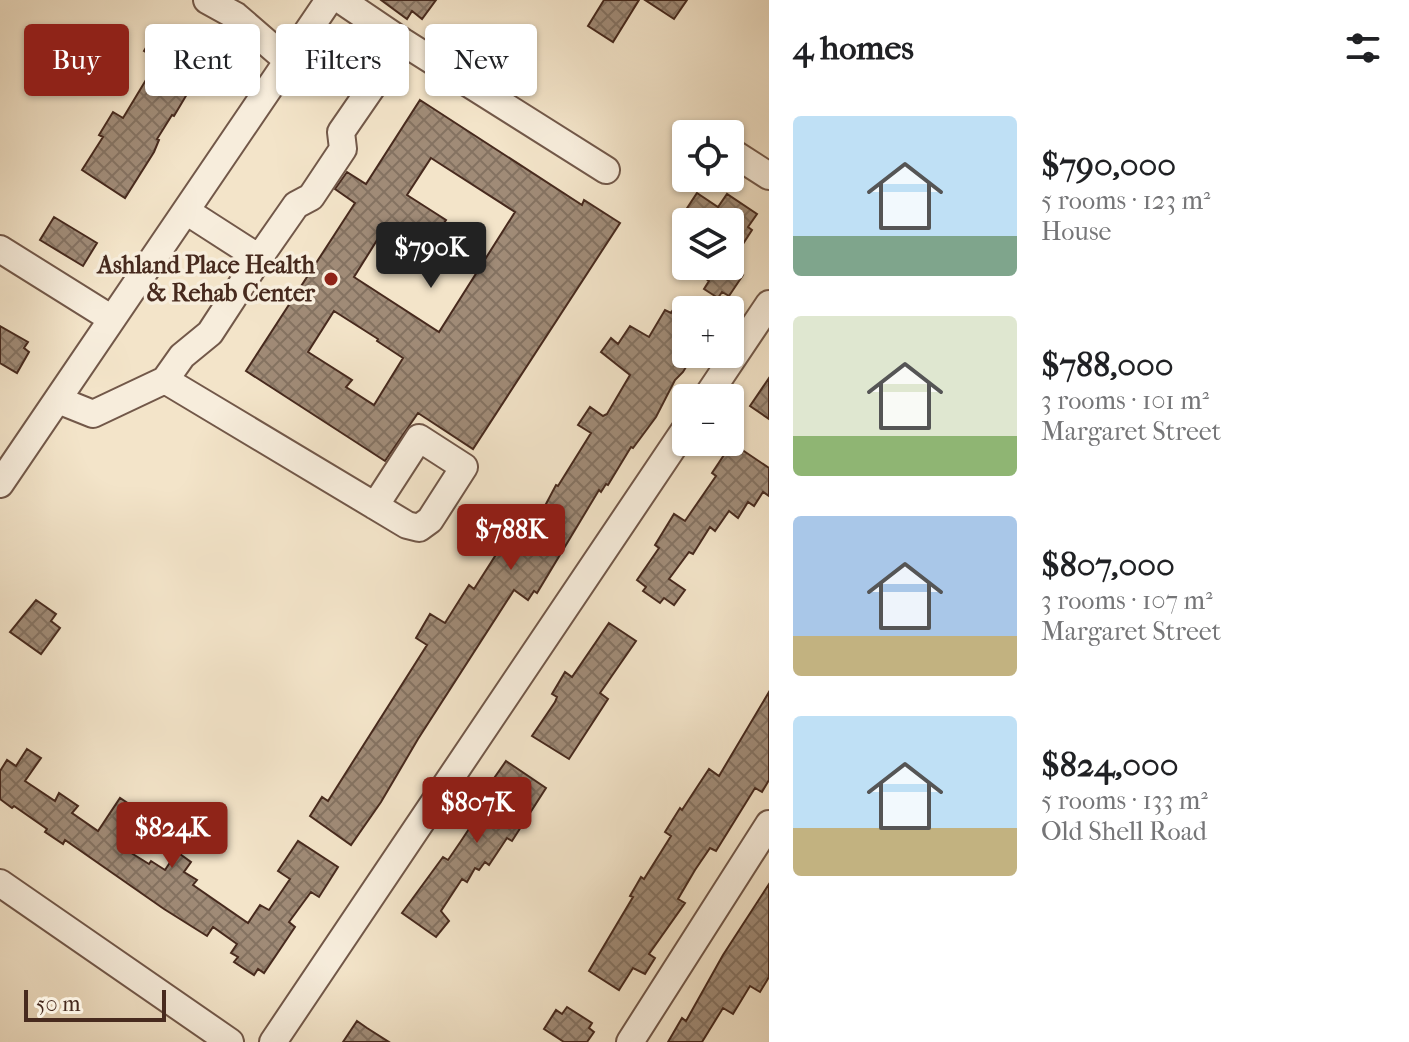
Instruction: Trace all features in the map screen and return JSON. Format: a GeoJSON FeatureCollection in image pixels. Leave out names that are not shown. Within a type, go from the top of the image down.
{"type":"FeatureCollection","features":[{"type":"Feature","properties":{"kind":"street"},"geometry":{"type":"LineString","coordinates":[[207,0],[240,8],[276,48]]}},
{"type":"Feature","properties":{"kind":"street"},"geometry":{"type":"LineString","coordinates":[[313,24],[329,0]]}},
{"type":"Feature","properties":{"kind":"street"},"geometry":{"type":"LineString","coordinates":[[341,0],[376,24]]}},
{"type":"Feature","properties":{"kind":"street"},"geometry":{"type":"LineString","coordinates":[[409,46],[606,170]]}},
{"type":"Feature","properties":{"kind":"street"},"geometry":{"type":"LineString","coordinates":[[0,484],[276,79]]}},
{"type":"Feature","properties":{"kind":"street"},"geometry":{"type":"LineString","coordinates":[[58,400],[93,414],[165,380],[182,356],[210,333],[296,205],[311,197],[343,149],[341,132],[366,96]]}},
{"type":"Feature","properties":{"kind":"street"},"geometry":{"type":"LineString","coordinates":[[744,160],[769,176]]}},
{"type":"Feature","properties":{"kind":"street"},"geometry":{"type":"LineString","coordinates":[[186,211],[259,258]]}},
{"type":"Feature","properties":{"kind":"street"},"geometry":{"type":"LineString","coordinates":[[0,249],[112,319]]}},
{"type":"Feature","properties":{"kind":"street"},"geometry":{"type":"LineString","coordinates":[[715,384],[769,304]]}},
{"type":"Feature","properties":{"kind":"street"},"geometry":{"type":"LineString","coordinates":[[165,380],[375,506]]}},
{"type":"Feature","properties":{"kind":"street"},"geometry":{"type":"LineString","coordinates":[[273,1042],[672,449]]}},
{"type":"Feature","properties":{"kind":"street"},"geometry":{"type":"LineString","coordinates":[[630,1042],[769,824]]}},
{"type":"Feature","properties":{"kind":"street"},"geometry":{"type":"LineString","coordinates":[[0,883],[230,1042]]}},
{"type":"Feature","properties":{"kind":"building"},"geometry":{"type":"Polygon","coordinates":[[[381,0],[436,0],[422,19],[412,11],[407,19],[381,0]]]}},
{"type":"Feature","properties":{"kind":"building"},"geometry":{"type":"Polygon","coordinates":[[[604,0],[639,0],[613,42],[588,26],[604,0]]]}},
{"type":"Feature","properties":{"kind":"building"},"geometry":{"type":"Polygon","coordinates":[[[645,0],[687,0],[674,19],[645,0]]]}},
{"type":"Feature","properties":{"kind":"building"},"geometry":{"type":"Polygon","coordinates":[[[145,82],[145,96],[186,96],[157,139],[154,152],[125,198],[82,170],[103,137],[99,135],[113,112],[123,118],[145,82]]]}},
{"type":"Feature","properties":{"kind":"building","name":"Ashland Place Health & Rehab Center"},"geometry":{"type":"Polygon","coordinates":[[[420,100],[582,205],[584,200],[620,223],[473,449],[418,413],[385,461],[246,371],[355,203],[335,189],[347,172],[366,184],[420,100]],[[431,158],[407,195],[446,220],[436,235],[432,232],[414,260],[379,237],[354,277],[439,332],[515,212],[431,158]],[[334,311],[308,352],[352,380],[346,387],[374,405],[403,358],[334,311]]]}},
{"type":"Feature","properties":{"kind":"building"},"geometry":{"type":"Polygon","coordinates":[[[697,193],[718,207],[727,194],[757,214],[748,227],[752,230],[744,242],[744,208],[687,208],[697,193]]]}},
{"type":"Feature","properties":{"kind":"building"},"geometry":{"type":"Polygon","coordinates":[[[54,217],[97,243],[83,266],[40,240],[54,217]]]}},
{"type":"Feature","properties":{"kind":"building"},"geometry":{"type":"Polygon","coordinates":[[[740,280],[729,296],[722,292],[715,296],[704,289],[709,281],[740,280]]]}},
{"type":"Feature","properties":{"kind":"building"},"geometry":{"type":"Polygon","coordinates":[[[665,310],[671,313],[672,368],[685,368],[672,384],[656,417],[631,447],[608,485],[601,492],[599,490],[537,593],[534,591],[528,600],[514,590],[351,845],[310,816],[322,797],[328,801],[427,645],[416,638],[430,614],[445,623],[469,585],[474,589],[499,550],[505,554],[529,517],[537,521],[556,485],[591,433],[578,425],[590,407],[603,416],[607,414],[630,375],[601,352],[611,338],[618,344],[630,326],[649,337],[665,310]]]}},
{"type":"Feature","properties":{"kind":"building"},"geometry":{"type":"Polygon","coordinates":[[[0,326],[28,342],[24,348],[29,352],[17,373],[0,363],[0,326]]]}},
{"type":"Feature","properties":{"kind":"building"},"geometry":{"type":"Polygon","coordinates":[[[769,378],[769,419],[750,406],[769,378]]]}},
{"type":"Feature","properties":{"kind":"building"},"geometry":{"type":"Polygon","coordinates":[[[744,451],[769,468],[769,496],[763,492],[754,506],[748,502],[738,518],[729,511],[715,531],[710,527],[693,554],[689,552],[669,579],[685,590],[674,605],[664,598],[660,603],[643,591],[646,587],[637,580],[659,548],[655,545],[674,514],[685,521],[716,476],[712,473],[723,456],[744,456],[744,451]]]}},
{"type":"Feature","properties":{"kind":"building"},"geometry":{"type":"Polygon","coordinates":[[[36,600],[56,614],[51,621],[60,628],[41,654],[10,632],[36,600]]]}},
{"type":"Feature","properties":{"kind":"building"},"geometry":{"type":"Polygon","coordinates":[[[609,623],[636,641],[600,693],[608,699],[569,759],[532,736],[555,702],[557,697],[552,694],[565,672],[572,677],[609,623]]]}},
{"type":"Feature","properties":{"kind":"building"},"geometry":{"type":"Polygon","coordinates":[[[769,692],[769,780],[762,792],[755,788],[716,851],[710,848],[695,870],[678,899],[685,903],[649,954],[655,958],[645,974],[633,968],[619,990],[589,971],[633,897],[630,896],[641,877],[644,879],[671,836],[665,832],[680,808],[682,810],[709,769],[719,776],[769,692]]]}},
{"type":"Feature","properties":{"kind":"building"},"geometry":{"type":"Polygon","coordinates":[[[27,749],[41,758],[25,781],[55,801],[59,793],[78,806],[72,813],[98,831],[120,798],[138,810],[124,831],[129,834],[120,846],[165,870],[177,852],[191,862],[184,872],[197,880],[193,885],[248,923],[260,905],[269,910],[290,879],[278,871],[298,841],[338,867],[319,897],[311,892],[289,922],[295,927],[264,973],[258,969],[254,975],[234,962],[238,957],[231,953],[237,944],[213,927],[207,936],[65,840],[63,844],[45,832],[47,829],[0,799],[0,771],[7,760],[16,766],[27,749]]]}},
{"type":"Feature","properties":{"kind":"building"},"geometry":{"type":"Polygon","coordinates":[[[506,761],[546,788],[512,841],[507,838],[489,865],[485,862],[479,870],[475,868],[467,882],[462,879],[441,911],[449,921],[436,937],[402,913],[443,857],[448,860],[461,841],[496,788],[490,784],[506,761]]]}},
{"type":"Feature","properties":{"kind":"building"},"geometry":{"type":"Polygon","coordinates":[[[769,884],[769,977],[760,992],[750,986],[733,1014],[723,1008],[702,1042],[668,1042],[682,1018],[686,1021],[723,955],[769,884]]]}},
{"type":"Feature","properties":{"kind":"building"},"geometry":{"type":"Polygon","coordinates":[[[567,1007],[592,1023],[589,1028],[594,1032],[587,1042],[564,1042],[544,1029],[556,1010],[562,1014],[567,1007]]]}},
{"type":"Feature","properties":{"kind":"building"},"geometry":{"type":"Polygon","coordinates":[[[357,1021],[367,1028],[389,1042],[343,1042],[357,1021]]]}},
{"type":"Feature","properties":{"kind":"place","name":"Ashland Place Health & Rehab Center"},"geometry":{"type":"Point","coordinates":[331,279]}}]}
